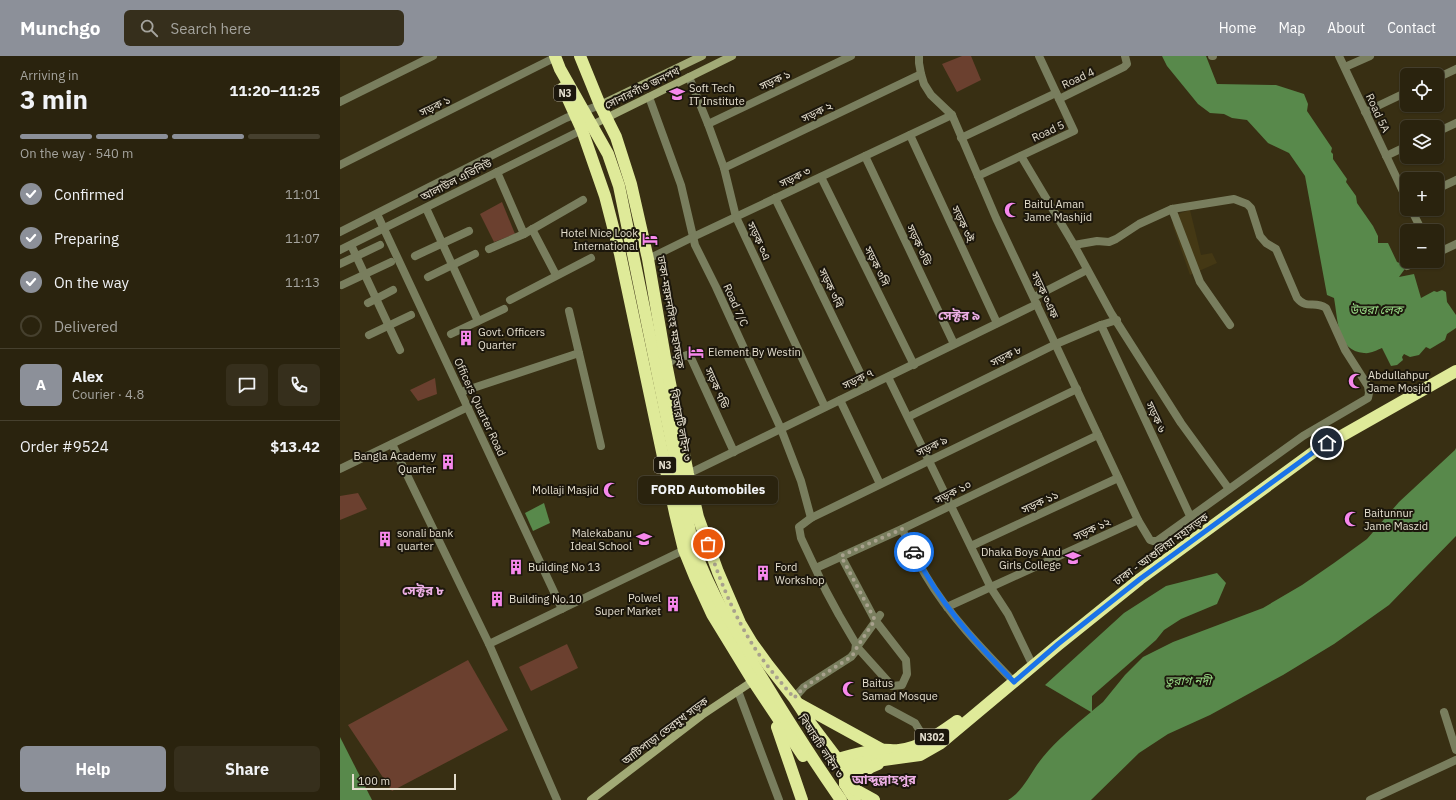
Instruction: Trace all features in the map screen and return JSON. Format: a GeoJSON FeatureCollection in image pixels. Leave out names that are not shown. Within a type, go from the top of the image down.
{"type":"FeatureCollection","features":[{"type":"Feature","properties":{"kind":"highway","name":"ঢাকা-ময়মনসিংহ মহাসড়ক"},"geometry":{"type":"LineString","coordinates":[[580,56],[600,105],[616,137],[625,163],[648,259],[666,363],[688,474],[698,517],[718,572],[730,601],[752,643],[796,700],[811,724],[841,764]]}},
{"type":"Feature","properties":{"kind":"highway","name":"N3"},"geometry":{"type":"LineString","coordinates":[[549,59],[588,127],[620,254],[684,550],[712,614],[752,681],[833,800]]}},
{"type":"Feature","properties":{"kind":"highway","name":"বিআরটি লাইন ৩"},"geometry":{"type":"LineString","coordinates":[[588,127],[608,154],[619,186],[693,546],[705,576],[726,617],[778,705],[841,800]]}},
{"type":"Feature","properties":{"kind":"highway","name":"ঢাকা - আশুলিয়া মহাসড়ক"},"geometry":{"type":"LineString","coordinates":[[841,764],[862,763],[920,755],[941,743],[1140,579],[1315,451],[1429,384],[1456,370]]}},
{"type":"Feature","properties":{"kind":"highway","name":"N302"},"geometry":{"type":"LineString","coordinates":[[841,764],[859,753],[881,750],[899,750],[926,741],[1014,682]]}},
{"type":"Feature","properties":{"kind":"highway"},"geometry":{"type":"LineString","coordinates":[[796,700],[881,750]]}},
{"type":"Feature","properties":{"kind":"highway"},"geometry":{"type":"LineString","coordinates":[[770,707],[802,800]]}},
{"type":"Feature","properties":{"kind":"highway","name":"ঢাকা - আশুলিয়া মহাসড়ক"},"geometry":{"type":"LineString","coordinates":[[845,784],[871,767],[892,759]]}},
{"type":"Feature","properties":{"kind":"highway"},"geometry":{"type":"LineString","coordinates":[[841,764],[845,784],[855,800]]}},
{"type":"Feature","properties":{"kind":"highway"},"geometry":{"type":"LineString","coordinates":[[845,784],[874,800]]}},
{"type":"Feature","properties":{"kind":"main road","name":"সোনারগাঁও জনপথ"},"geometry":{"type":"LineString","coordinates":[[600,105],[702,56]]}},
{"type":"Feature","properties":{"kind":"main road","name":"সোনারগাঁও জনপথ"},"geometry":{"type":"LineString","coordinates":[[588,127],[732,56]]}},
{"type":"Feature","properties":{"kind":"main road","name":"আটিপাড়া তেরমুখ সড়ক"},"geometry":{"type":"LineString","coordinates":[[591,800],[702,715],[738,692],[752,681]]}},
{"type":"Feature","properties":{"kind":"street"},"geometry":{"type":"LineString","coordinates":[[340,102],[433,56]]}},
{"type":"Feature","properties":{"kind":"street","name":"সড়ক ১"},"geometry":{"type":"LineString","coordinates":[[708,124],[851,56]]}},
{"type":"Feature","properties":{"kind":"street","name":"সড়ক ৩এফ"},"geometry":{"type":"LineString","coordinates":[[919,56],[921,74],[931,95],[952,115],[996,218],[1138,520],[1150,540],[1157,541],[1191,518]]}},
{"type":"Feature","properties":{"kind":"street","name":"Road 5A"},"geometry":{"type":"LineString","coordinates":[[1339,56],[1400,185]]}},
{"type":"Feature","properties":{"kind":"street"},"geometry":{"type":"LineString","coordinates":[[1345,67],[1370,56]]}},
{"type":"Feature","properties":{"kind":"street","name":"Road 5"},"geometry":{"type":"LineString","coordinates":[[978,176],[1074,131],[1040,57]]}},
{"type":"Feature","properties":{"kind":"street","name":"সড়ক ১"},"geometry":{"type":"LineString","coordinates":[[340,165],[549,59]]}},
{"type":"Feature","properties":{"kind":"street","name":"Road 4"},"geometry":{"type":"LineString","coordinates":[[962,138],[1108,76],[1124,67],[1126,60]]}},
{"type":"Feature","properties":{"kind":"street"},"geometry":{"type":"LineString","coordinates":[[1444,75],[1456,69]]}},
{"type":"Feature","properties":{"kind":"street","name":"সড়ক ২"},"geometry":{"type":"LineString","coordinates":[[724,168],[921,74]]}},
{"type":"Feature","properties":{"kind":"street","name":"সড়ক ৩এ"},"geometry":{"type":"LineString","coordinates":[[689,77],[724,168],[736,217],[825,407]]}},
{"type":"Feature","properties":{"kind":"street"},"geometry":{"type":"LineString","coordinates":[[1366,112],[1400,95]]}},
{"type":"Feature","properties":{"kind":"street","name":"Road 7/C"},"geometry":{"type":"LineString","coordinates":[[649,97],[681,185],[695,245],[716,287],[781,429],[801,480],[812,518]]}},
{"type":"Feature","properties":{"kind":"street"},"geometry":{"type":"LineString","coordinates":[[340,232],[566,118],[600,105]]}},
{"type":"Feature","properties":{"kind":"street","name":"সড়ক ৩"},"geometry":{"type":"LineString","coordinates":[[648,259],[952,115]]}},
{"type":"Feature","properties":{"kind":"street"},"geometry":{"type":"LineString","coordinates":[[1444,129],[1456,123]]}},
{"type":"Feature","properties":{"kind":"street","name":"আলাউল এভিনিউ"},"geometry":{"type":"LineString","coordinates":[[340,250],[588,127]]}},
{"type":"Feature","properties":{"kind":"street","name":"সড়ক ৩ই"},"geometry":{"type":"LineString","coordinates":[[910,135],[997,323]]}},
{"type":"Feature","properties":{"kind":"street"},"geometry":{"type":"LineString","coordinates":[[1386,156],[1400,149]]}},
{"type":"Feature","properties":{"kind":"street","name":"সড়ক ৩ডি"},"geometry":{"type":"LineString","coordinates":[[864,156],[954,344]]}},
{"type":"Feature","properties":{"kind":"street","name":"সড়ক ৬"},"geometry":{"type":"LineString","coordinates":[[1021,156],[1074,245],[1087,270],[1181,423],[1229,489]]}},
{"type":"Feature","properties":{"kind":"street"},"geometry":{"type":"LineString","coordinates":[[497,172],[524,234]]}},
{"type":"Feature","properties":{"kind":"street","name":"সড়ক ৩সি"},"geometry":{"type":"LineString","coordinates":[[821,176],[914,365]]}},
{"type":"Feature","properties":{"kind":"street"},"geometry":{"type":"LineString","coordinates":[[1444,186],[1456,180]]}},
{"type":"Feature","properties":{"kind":"street","name":"সড়ক ৩বি"},"geometry":{"type":"LineString","coordinates":[[775,198],[867,387]]}},
{"type":"Feature","properties":{"kind":"street"},"geometry":{"type":"LineString","coordinates":[[1074,245],[1097,241],[1109,242],[1139,224],[1172,209],[1234,199],[1247,204],[1251,208],[1263,239],[1266,243],[1276,249],[1297,298],[1301,303],[1321,305],[1326,308],[1331,316],[1345,350],[1368,386],[1370,393],[1368,398],[1363,402],[1303,436],[1191,518]]}},
{"type":"Feature","properties":{"kind":"street"},"geometry":{"type":"LineString","coordinates":[[489,250],[524,234],[584,200]]}},
{"type":"Feature","properties":{"kind":"street"},"geometry":{"type":"LineString","coordinates":[[426,208],[478,321]]}},
{"type":"Feature","properties":{"kind":"street"},"geometry":{"type":"LineString","coordinates":[[1172,209],[1200,282],[1230,325]]}},
{"type":"Feature","properties":{"kind":"street","name":"Officers Quarter Road"},"geometry":{"type":"LineString","coordinates":[[377,214],[562,609]]}},
{"type":"Feature","properties":{"kind":"street"},"geometry":{"type":"LineString","coordinates":[[532,229],[556,275]]}},
{"type":"Feature","properties":{"kind":"street"},"geometry":{"type":"LineString","coordinates":[[415,256],[469,231]]}},
{"type":"Feature","properties":{"kind":"street"},"geometry":{"type":"LineString","coordinates":[[1444,250],[1456,244]]}},
{"type":"Feature","properties":{"kind":"street"},"geometry":{"type":"LineString","coordinates":[[351,245],[400,350]]}},
{"type":"Feature","properties":{"kind":"street"},"geometry":{"type":"LineString","coordinates":[[340,264],[380,245]]}},
{"type":"Feature","properties":{"kind":"street"},"geometry":{"type":"LineString","coordinates":[[428,277],[475,254]]}},
{"type":"Feature","properties":{"kind":"street"},"geometry":{"type":"LineString","coordinates":[[510,300],[591,258]]}},
{"type":"Feature","properties":{"kind":"street"},"geometry":{"type":"LineString","coordinates":[[342,286],[391,262]]}},
{"type":"Feature","properties":{"kind":"street","name":"সড়ক ৭"},"geometry":{"type":"LineString","coordinates":[[688,474],[914,365],[997,323],[1087,270]]}},
{"type":"Feature","properties":{"kind":"street"},"geometry":{"type":"LineString","coordinates":[[368,303],[394,290]]}},
{"type":"Feature","properties":{"kind":"street"},"geometry":{"type":"LineString","coordinates":[[451,334],[504,309]]}},
{"type":"Feature","properties":{"kind":"street"},"geometry":{"type":"LineString","coordinates":[[569,311],[601,446]]}},
{"type":"Feature","properties":{"kind":"street"},"geometry":{"type":"LineString","coordinates":[[369,335],[411,315]]}},
{"type":"Feature","properties":{"kind":"street","name":"সড়ক ৮"},"geometry":{"type":"LineString","coordinates":[[908,417],[1056,344],[1101,325],[1117,320]]}},
{"type":"Feature","properties":{"kind":"street","name":"সড়ক ৬"},"geometry":{"type":"LineString","coordinates":[[1101,325],[1191,518]]}},
{"type":"Feature","properties":{"kind":"street"},"geometry":{"type":"LineString","coordinates":[[461,392],[579,353]]}},
{"type":"Feature","properties":{"kind":"street","name":"সড়ক ৭ডি"},"geometry":{"type":"LineString","coordinates":[[666,363],[687,355],[691,358],[734,452]]}},
{"type":"Feature","properties":{"kind":"street"},"geometry":{"type":"LineString","coordinates":[[888,377],[992,588],[1008,614],[1033,666]]}},
{"type":"Feature","properties":{"kind":"street","name":"সড়ক ৯"},"geometry":{"type":"LineString","coordinates":[[816,568],[801,538],[799,527],[812,518],[1077,389]]}},
{"type":"Feature","properties":{"kind":"street"},"geometry":{"type":"LineString","coordinates":[[840,400],[880,484]]}},
{"type":"Feature","properties":{"kind":"street"},"geometry":{"type":"LineString","coordinates":[[340,469],[468,407]]}},
{"type":"Feature","properties":{"kind":"street","name":"সড়ক ১০"},"geometry":{"type":"LineString","coordinates":[[816,568],[902,529],[1098,435]]}},
{"type":"Feature","properties":{"kind":"street"},"geometry":{"type":"LineString","coordinates":[[392,444],[489,644],[557,800]]}},
{"type":"Feature","properties":{"kind":"street","name":"সড়ক ১১"},"geometry":{"type":"LineString","coordinates":[[971,546],[1118,478]]}},
{"type":"Feature","properties":{"kind":"street","name":"সড়ক ১২"},"geometry":{"type":"LineString","coordinates":[[947,607],[992,588],[1138,520]]}},
{"type":"Feature","properties":{"kind":"street"},"geometry":{"type":"LineString","coordinates":[[902,529],[925,575],[947,607],[1014,682]]}},
{"type":"Feature","properties":{"kind":"street"},"geometry":{"type":"LineString","coordinates":[[489,644],[684,550]]}},
{"type":"Feature","properties":{"kind":"street"},"geometry":{"type":"LineString","coordinates":[[816,568],[839,615],[857,647],[892,686],[902,685],[907,674],[906,660],[877,617],[841,556]]}},
{"type":"Feature","properties":{"kind":"street"},"geometry":{"type":"LineString","coordinates":[[796,700],[804,687],[851,657],[877,617]]}},
{"type":"Feature","properties":{"kind":"street"},"geometry":{"type":"LineString","coordinates":[[738,692],[779,800]]}},
{"type":"Feature","properties":{"kind":"street"},"geometry":{"type":"LineString","coordinates":[[889,709],[915,723],[926,741]]}},
{"type":"Feature","properties":{"kind":"street"},"geometry":{"type":"LineString","coordinates":[[1444,712],[1456,750]]}},
{"type":"Feature","properties":{"kind":"street"},"geometry":{"type":"LineString","coordinates":[[1370,800],[1456,760]]}},
{"type":"Feature","properties":{"kind":"shaded area"},"geometry":{"type":"Polygon","coordinates":[[[962,56],[971,56],[981,80],[957,92],[942,64],[962,56]]]}},
{"type":"Feature","properties":{"kind":"shaded area"},"geometry":{"type":"Polygon","coordinates":[[[502,202],[515,234],[494,242],[480,214],[502,202]]]}},
{"type":"Feature","properties":{"kind":"shaded area"},"geometry":{"type":"Polygon","coordinates":[[[1190,210],[1201,255],[1212,253],[1217,263],[1190,275],[1173,226],[1172,216],[1190,210]]]}},
{"type":"Feature","properties":{"kind":"shaded area"},"geometry":{"type":"Polygon","coordinates":[[[435,378],[437,394],[418,401],[410,390],[435,378]]]}},
{"type":"Feature","properties":{"kind":"shaded area"},"geometry":{"type":"Polygon","coordinates":[[[358,493],[367,509],[340,520],[340,496],[358,493]]]}},
{"type":"Feature","properties":{"kind":"shaded area"},"geometry":{"type":"Polygon","coordinates":[[[567,644],[578,668],[531,691],[519,667],[567,644]]]}},
{"type":"Feature","properties":{"kind":"shaded area"},"geometry":{"type":"Polygon","coordinates":[[[468,660],[508,730],[392,791],[348,725],[468,660]]]}},
{"type":"Feature","properties":{"kind":"water","name":"উত্তরা লেক"},"geometry":{"type":"Polygon","coordinates":[[[1162,56],[1206,56],[1217,84],[1276,85],[1304,94],[1308,104],[1307,111],[1332,148],[1331,152],[1333,154],[1333,159],[1347,179],[1346,182],[1356,196],[1357,203],[1373,226],[1378,236],[1378,243],[1388,243],[1397,262],[1400,263],[1400,268],[1406,268],[1399,277],[1414,274],[1421,298],[1434,291],[1437,292],[1442,290],[1446,292],[1447,302],[1456,315],[1456,328],[1447,334],[1445,340],[1430,349],[1426,347],[1419,355],[1410,357],[1404,354],[1402,357],[1403,360],[1397,365],[1391,366],[1382,348],[1366,353],[1355,351],[1348,347],[1340,333],[1334,298],[1327,295],[1305,176],[1289,153],[1268,143],[1247,120],[1232,118],[1224,114],[1210,113],[1198,104],[1167,66],[1162,56]]]}},
{"type":"Feature","properties":{"kind":"water","name":"তুরাগ নদী"},"geometry":{"type":"Polygon","coordinates":[[[1456,448],[1456,536],[1389,605],[1334,644],[1283,675],[1210,715],[1168,734],[1139,753],[1091,800],[1008,800],[1019,791],[1048,751],[1091,712],[1045,685],[1124,613],[1166,586],[1217,573],[1226,583],[1217,604],[1181,619],[1164,630],[1156,640],[1092,696],[1092,711],[1103,702],[1125,675],[1143,657],[1173,642],[1263,608],[1302,585],[1334,563],[1367,539],[1399,502],[1456,448]]]}},
{"type":"Feature","properties":{"kind":"water"},"geometry":{"type":"Polygon","coordinates":[[[544,503],[550,523],[533,531],[525,513],[544,503]]]}},
{"type":"Feature","properties":{"kind":"water"},"geometry":{"type":"Polygon","coordinates":[[[340,737],[372,800],[340,800],[340,737]]]}},
{"type":"Feature","properties":{"kind":"way so far"},"geometry":{"type":"LineString","coordinates":[[708,544],[718,572],[740,623],[752,643],[794,698],[804,687],[851,657],[875,620],[841,556],[902,529],[914,552]]}},
{"type":"Feature","properties":{"kind":"place","name":"Soft Tech IT Institute"},"geometry":{"type":"Point","coordinates":[677,94]}},
{"type":"Feature","properties":{"kind":"place","name":"Baitul Aman Jame Mashjid"},"geometry":{"type":"Point","coordinates":[1012,210]}},
{"type":"Feature","properties":{"kind":"place","name":"Hotel Nice Look International"},"geometry":{"type":"Point","coordinates":[650,239]}},
{"type":"Feature","properties":{"kind":"place","name":"Govt. Officers Quarter"},"geometry":{"type":"Point","coordinates":[466,338]}},
{"type":"Feature","properties":{"kind":"place","name":"Element By Westin"},"geometry":{"type":"Point","coordinates":[696,352]}},
{"type":"Feature","properties":{"kind":"place","name":"Abdullahpur Jame Mosjid"},"geometry":{"type":"Point","coordinates":[1356,381]}},
{"type":"Feature","properties":{"kind":"place","name":"Bangla Academy Quarter"},"geometry":{"type":"Point","coordinates":[448,462]}},
{"type":"Feature","properties":{"kind":"place","name":"Mollaji Masjid"},"geometry":{"type":"Point","coordinates":[611,490]}},
{"type":"Feature","properties":{"kind":"place","name":"Baitunnur Jame Maszid"},"geometry":{"type":"Point","coordinates":[1352,519]}},
{"type":"Feature","properties":{"kind":"place","name":"sonali bank quarter"},"geometry":{"type":"Point","coordinates":[385,539]}},
{"type":"Feature","properties":{"kind":"place","name":"Malekabanu Ideal School"},"geometry":{"type":"Point","coordinates":[644,539]}},
{"type":"Feature","properties":{"kind":"place","name":"FORD Automobiles"},"geometry":{"type":"Point","coordinates":[708,544]}},
{"type":"Feature","properties":{"kind":"place","name":"Dhaka Boys And Girls College"},"geometry":{"type":"Point","coordinates":[1073,558]}},
{"type":"Feature","properties":{"kind":"place","name":"Building No 13"},"geometry":{"type":"Point","coordinates":[516,567]}},
{"type":"Feature","properties":{"kind":"place","name":"Ford Workshop"},"geometry":{"type":"Point","coordinates":[763,573]}},
{"type":"Feature","properties":{"kind":"place","name":"Building No.10"},"geometry":{"type":"Point","coordinates":[497,599]}},
{"type":"Feature","properties":{"kind":"place","name":"Polwel Super Market"},"geometry":{"type":"Point","coordinates":[673,604]}},
{"type":"Feature","properties":{"kind":"place","name":"Baitus Samad Mosque"},"geometry":{"type":"Point","coordinates":[850,689]}},
{"type":"Feature","properties":{"kind":"district","name":"সেক্টর ৯"},"geometry":{"type":"Point","coordinates":[959,315]}},
{"type":"Feature","properties":{"kind":"district","name":"সেক্টর ৮"},"geometry":{"type":"Point","coordinates":[423,590]}},
{"type":"Feature","properties":{"kind":"district","name":"আব্দুল্লাহপুর"},"geometry":{"type":"Point","coordinates":[884,779]}},
{"type":"Feature","properties":{"kind":"route"},"geometry":{"type":"LineString","coordinates":[[914,552],[925,575],[947,607],[1014,682],[1058,644],[1140,579],[1327,443]]}}]}
